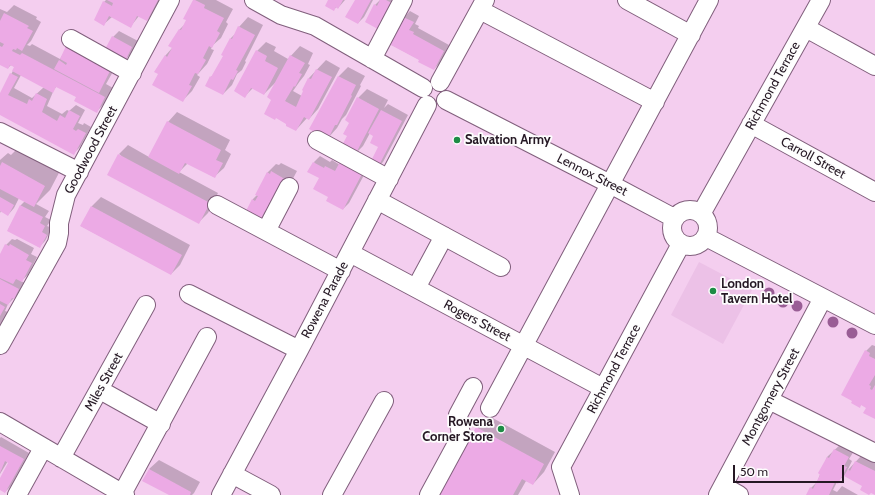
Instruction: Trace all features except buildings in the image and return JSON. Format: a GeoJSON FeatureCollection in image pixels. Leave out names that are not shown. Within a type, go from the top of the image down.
{"type":"FeatureCollection","features":[{"type":"Feature","properties":{"kind":"street","name":"Goodwood Street"},"geometry":{"type":"LineString","coordinates":[[0,345],[57,243],[59,223],[66,194],[170,0]]}},
{"type":"Feature","properties":{"kind":"street"},"geometry":{"type":"LineString","coordinates":[[254,0],[281,15],[315,26],[423,88]]}},
{"type":"Feature","properties":{"kind":"street"},"geometry":{"type":"LineString","coordinates":[[372,59],[403,0]]}},
{"type":"Feature","properties":{"kind":"street"},"geometry":{"type":"LineString","coordinates":[[627,0],[691,35]]}},
{"type":"Feature","properties":{"kind":"street"},"geometry":{"type":"LineString","coordinates":[[490,408],[710,0]]}},
{"type":"Feature","properties":{"kind":"street","name":"Richmond Terrace"},"geometry":{"type":"LineString","coordinates":[[701,214],[821,0]]}},
{"type":"Feature","properties":{"kind":"street"},"geometry":{"type":"LineString","coordinates":[[440,82],[483,5],[655,102]]}},
{"type":"Feature","properties":{"kind":"street"},"geometry":{"type":"LineString","coordinates":[[806,28],[875,66]]}},
{"type":"Feature","properties":{"kind":"street"},"geometry":{"type":"LineString","coordinates":[[71,39],[132,73]]}},
{"type":"Feature","properties":{"kind":"street"},"geometry":{"type":"LineString","coordinates":[[432,81],[440,82],[446,88],[446,100],[440,106],[431,107],[424,102],[421,95],[423,88],[425,84],[432,81]]}},
{"type":"Feature","properties":{"kind":"street","name":"Lennox Street"},"geometry":{"type":"LineString","coordinates":[[446,100],[674,218]]}},
{"type":"Feature","properties":{"kind":"street","name":"Rowena Parade"},"geometry":{"type":"LineString","coordinates":[[221,495],[428,105]]}},
{"type":"Feature","properties":{"kind":"street","name":"Carroll Street"},"geometry":{"type":"LineString","coordinates":[[751,124],[875,192]]}},
{"type":"Feature","properties":{"kind":"street"},"geometry":{"type":"LineString","coordinates":[[0,132],[79,172]]}},
{"type":"Feature","properties":{"kind":"street"},"geometry":{"type":"LineString","coordinates":[[317,140],[389,179]]}},
{"type":"Feature","properties":{"kind":"street"},"geometry":{"type":"LineString","coordinates":[[266,231],[289,187]]}},
{"type":"Feature","properties":{"kind":"street"},"geometry":{"type":"LineString","coordinates":[[377,200],[501,267]]}},
{"type":"Feature","properties":{"kind":"street"},"geometry":{"type":"LineString","coordinates":[[217,205],[341,271]]}},
{"type":"Feature","properties":{"kind":"street"},"geometry":{"type":"LineString","coordinates":[[686,210],[696,211],[706,219],[708,224],[706,236],[698,245],[692,246],[681,244],[673,236],[671,224],[674,218],[677,214],[686,210]]}},
{"type":"Feature","properties":{"kind":"street"},"geometry":{"type":"LineString","coordinates":[[416,288],[444,236]]}},
{"type":"Feature","properties":{"kind":"street"},"geometry":{"type":"LineString","coordinates":[[706,236],[875,325]]}},
{"type":"Feature","properties":{"kind":"street","name":"Richmond Terrace"},"geometry":{"type":"LineString","coordinates":[[570,495],[561,467],[681,244]]}},
{"type":"Feature","properties":{"kind":"street","name":"Rogers Street"},"geometry":{"type":"LineString","coordinates":[[350,253],[603,388]]}},
{"type":"Feature","properties":{"kind":"street"},"geometry":{"type":"LineString","coordinates":[[189,294],[299,350]]}},
{"type":"Feature","properties":{"kind":"street","name":"Montgomery Street"},"geometry":{"type":"LineString","coordinates":[[720,491],[823,298]]}},
{"type":"Feature","properties":{"kind":"street","name":"Miles Street"},"geometry":{"type":"LineString","coordinates":[[61,458],[146,305]]}},
{"type":"Feature","properties":{"kind":"street"},"geometry":{"type":"LineString","coordinates":[[0,422],[124,494],[207,337]]}},
{"type":"Feature","properties":{"kind":"street"},"geometry":{"type":"LineString","coordinates":[[429,495],[461,436],[458,415],[473,387]]}},
{"type":"Feature","properties":{"kind":"street"},"geometry":{"type":"LineString","coordinates":[[100,390],[161,424]]}},
{"type":"Feature","properties":{"kind":"street"},"geometry":{"type":"LineString","coordinates":[[769,400],[875,453]]}},
{"type":"Feature","properties":{"kind":"street"},"geometry":{"type":"LineString","coordinates":[[332,495],[384,401]]}},
{"type":"Feature","properties":{"kind":"street"},"geometry":{"type":"LineString","coordinates":[[17,495],[43,448]]}},
{"type":"Feature","properties":{"kind":"street"},"geometry":{"type":"LineString","coordinates":[[232,474],[271,495]]}},
{"type":"Feature","properties":{"kind":"street"},"geometry":{"type":"LineString","coordinates":[[720,491],[739,495]]}},
{"type":"Feature","properties":{"kind":"shaded area"},"geometry":{"type":"Polygon","coordinates":[[[699,262],[752,290],[723,344],[671,315],[699,262]]]}},
{"type":"Feature","properties":{"kind":"place","name":"Salvation Army"},"geometry":{"type":"Point","coordinates":[457,140]}},
{"type":"Feature","properties":{"kind":"place","name":"London Tavern Hotel"},"geometry":{"type":"Point","coordinates":[713,291]}},
{"type":"Feature","properties":{"kind":"place","name":"Rowena Corner Store"},"geometry":{"type":"Point","coordinates":[501,429]}}]}
